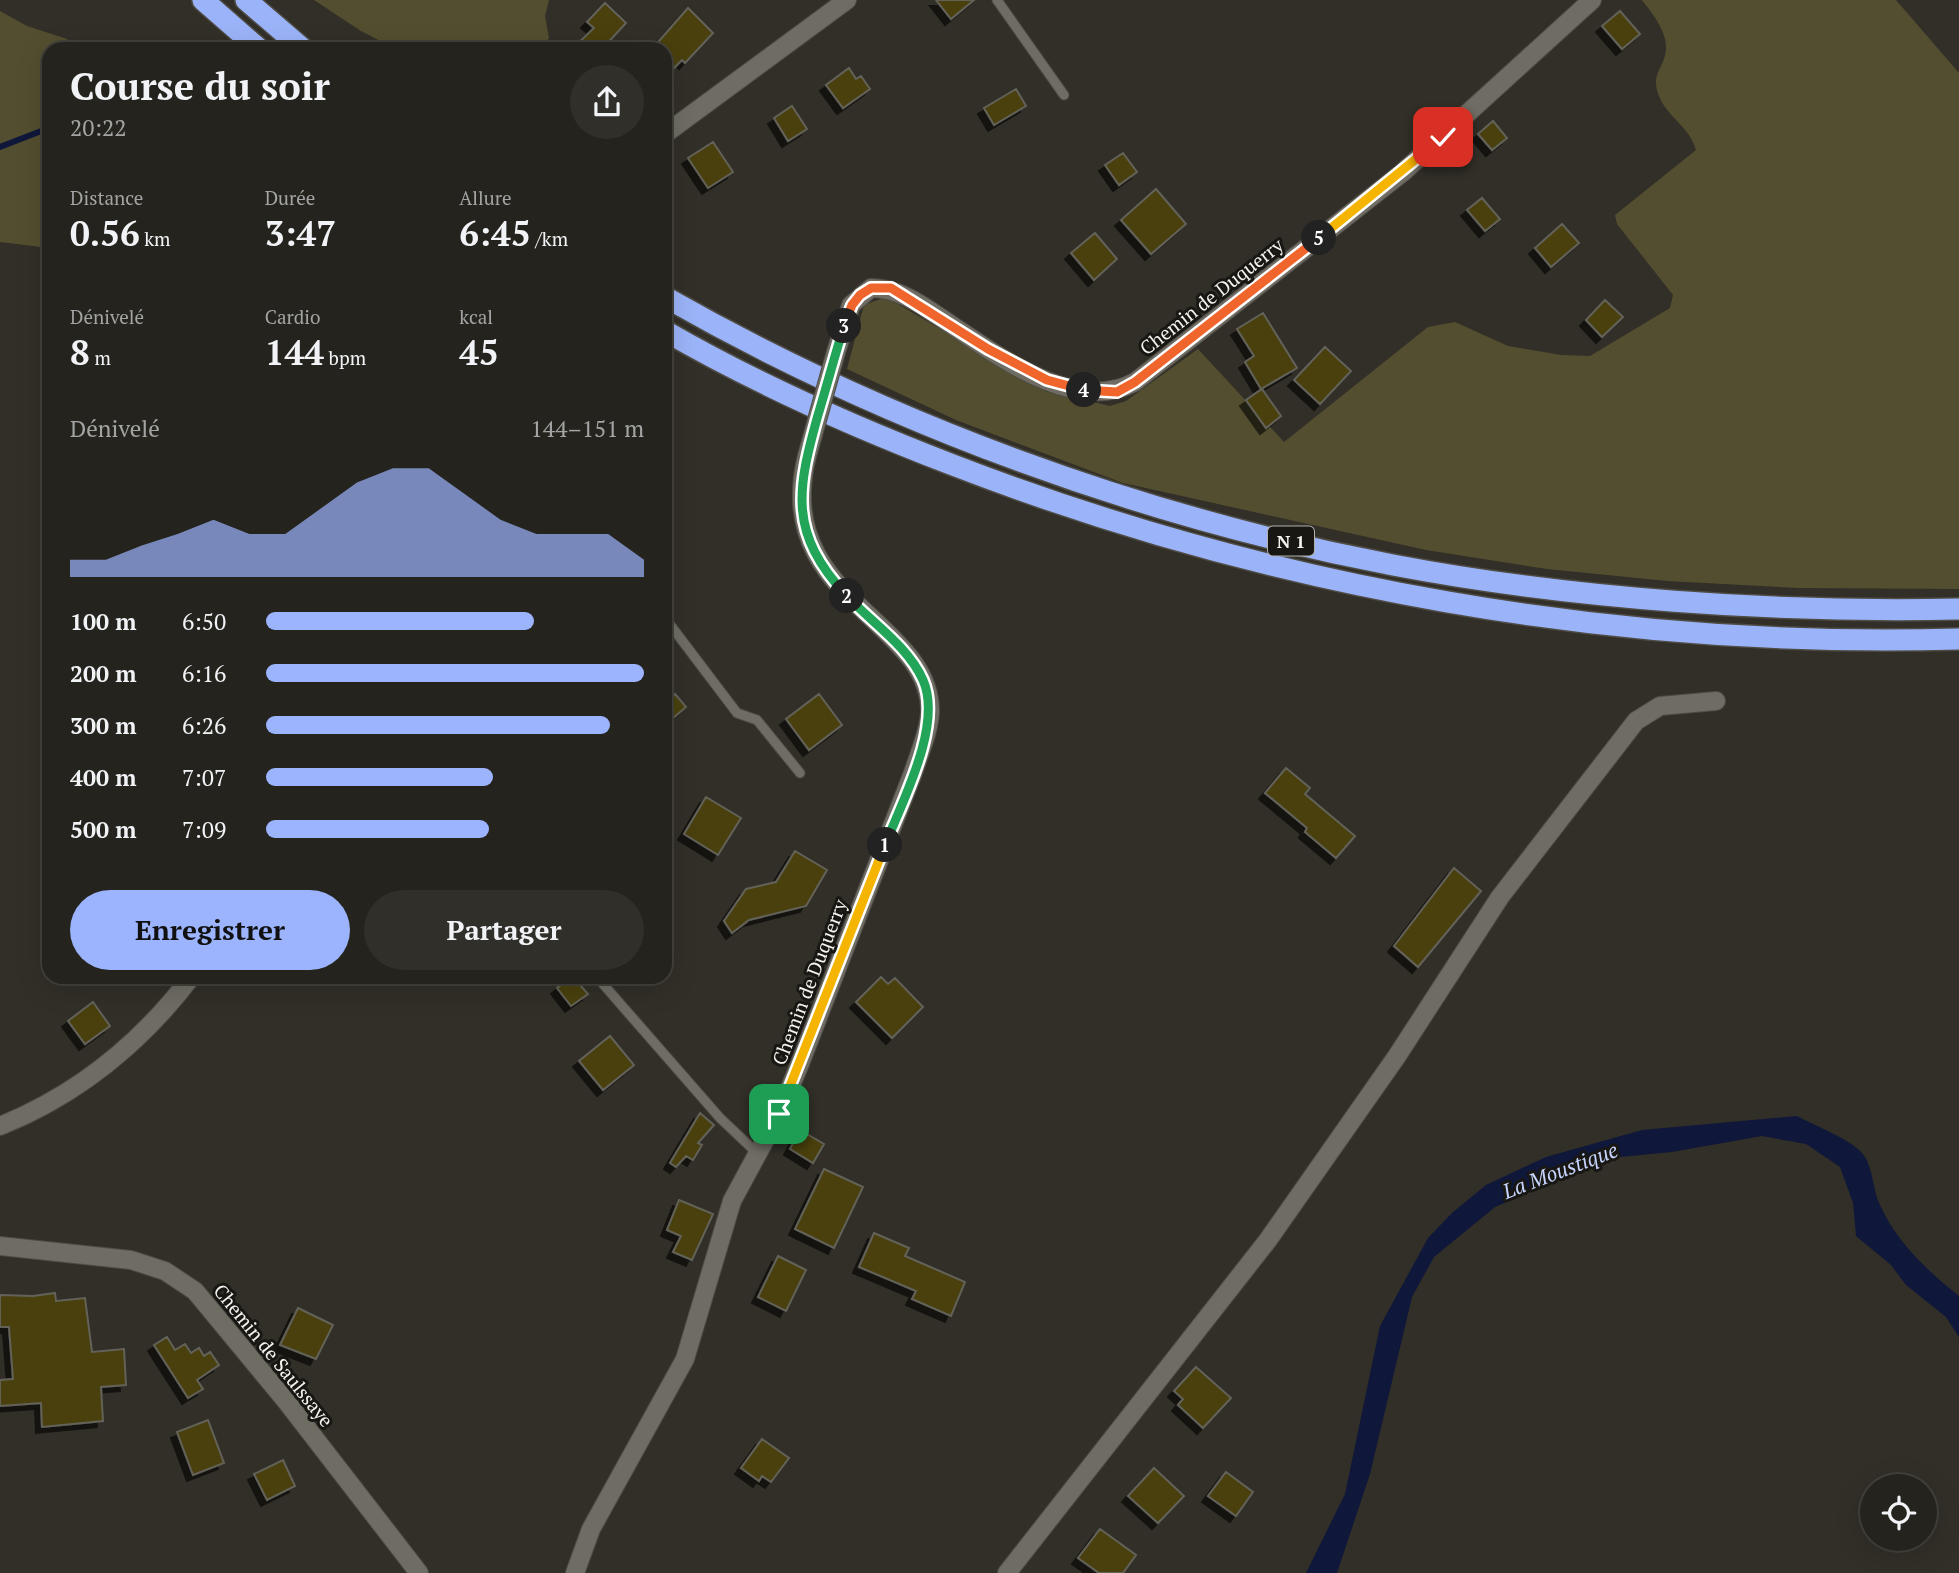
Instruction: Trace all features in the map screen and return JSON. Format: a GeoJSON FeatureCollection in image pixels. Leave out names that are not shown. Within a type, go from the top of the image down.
{"type":"FeatureCollection","features":[{"type":"Feature","properties":{"kind":"highway"},"geometry":{"type":"LineString","coordinates":[[202,0],[251,42]]}},
{"type":"Feature","properties":{"kind":"highway"},"geometry":{"type":"LineString","coordinates":[[246,0],[295,42]]}},
{"type":"Feature","properties":{"kind":"highway","name":"N 1"},"geometry":{"type":"LineString","coordinates":[[672,301],[723,330],[902,414],[1058,474],[1218,524],[1393,565],[1561,590],[1736,604],[1959,609]]}},
{"type":"Feature","properties":{"kind":"highway","name":"N 1"},"geometry":{"type":"LineString","coordinates":[[672,335],[705,354],[850,424],[1045,500],[1227,555],[1383,591],[1560,620],[1725,634],[1959,639]]}},
{"type":"Feature","properties":{"kind":"street"},"geometry":{"type":"LineString","coordinates":[[672,129],[847,0]]}},
{"type":"Feature","properties":{"kind":"street","name":"Chemin de Duquerry"},"geometry":{"type":"LineString","coordinates":[[575,1573],[591,1529],[685,1359],[733,1201],[779,1114],[809,1040],[913,773],[930,712],[923,680],[910,660],[835,583],[821,564],[805,527],[801,480],[836,352],[852,305],[871,288],[891,288],[986,348],[1047,380],[1091,392],[1117,392],[1135,382],[1402,173],[1592,0]]}},
{"type":"Feature","properties":{"kind":"street"},"geometry":{"type":"LineString","coordinates":[[1007,1573],[1268,1240],[1397,1056],[1500,897],[1636,721],[1660,706],[1716,701]]}},
{"type":"Feature","properties":{"kind":"street"},"geometry":{"type":"LineString","coordinates":[[0,1126],[98,1072],[139,1037],[185,984]]}},
{"type":"Feature","properties":{"kind":"street","name":"Chemin de Saulssaye"},"geometry":{"type":"LineString","coordinates":[[0,1246],[131,1260],[166,1270],[195,1291],[286,1401],[419,1573]]}},
{"type":"Feature","properties":{"kind":"lane"},"geometry":{"type":"LineString","coordinates":[[997,0],[1065,94]]}},
{"type":"Feature","properties":{"kind":"lane"},"geometry":{"type":"LineString","coordinates":[[672,627],[737,713],[757,720],[800,773]]}},
{"type":"Feature","properties":{"kind":"lane"},"geometry":{"type":"LineString","coordinates":[[603,984],[720,1118],[757,1153]]}},
{"type":"Feature","properties":{"kind":"shaded area"},"geometry":{"type":"Polygon","coordinates":[[[314,0],[549,0],[545,16],[549,38],[546,42],[382,42],[314,0]]]}},
{"type":"Feature","properties":{"kind":"shaded area"},"geometry":{"type":"Polygon","coordinates":[[[1642,0],[1896,0],[1959,73],[1959,589],[1799,588],[1667,581],[1547,569],[1426,550],[1123,483],[956,420],[847,369],[864,305],[886,297],[1045,391],[1110,406],[1126,401],[1198,349],[1284,442],[1428,327],[1455,322],[1508,346],[1561,355],[1590,356],[1670,308],[1673,295],[1617,224],[1615,215],[1696,150],[1689,135],[1667,110],[1659,96],[1656,82],[1665,56],[1666,42],[1658,23],[1642,0]]]}},
{"type":"Feature","properties":{"kind":"shaded area"},"geometry":{"type":"Polygon","coordinates":[[[0,11],[27,26],[67,39],[69,42],[42,42],[42,247],[0,242],[0,11]]]}},
{"type":"Feature","properties":{"kind":"water","name":"La Moustique"},"geometry":{"type":"Polygon","coordinates":[[[1797,1116],[1844,1139],[1865,1157],[1879,1203],[1894,1230],[1924,1265],[1959,1296],[1959,1337],[1946,1317],[1906,1285],[1891,1265],[1856,1236],[1853,1203],[1840,1167],[1806,1144],[1762,1136],[1672,1152],[1610,1158],[1495,1207],[1434,1257],[1412,1297],[1370,1474],[1337,1573],[1306,1573],[1345,1494],[1380,1326],[1428,1238],[1452,1213],[1486,1185],[1546,1157],[1642,1130],[1797,1116]]]}},
{"type":"Feature","properties":{"kind":"building"},"geometry":{"type":"Polygon","coordinates":[[[936,0],[974,0],[951,19],[936,0]]]}},
{"type":"Feature","properties":{"kind":"building"},"geometry":{"type":"Polygon","coordinates":[[[605,3],[626,23],[608,42],[579,42],[594,28],[587,22],[605,3]]]}},
{"type":"Feature","properties":{"kind":"building"},"geometry":{"type":"Polygon","coordinates":[[[688,8],[713,33],[685,63],[682,60],[672,70],[672,42],[658,42],[688,8]]]}},
{"type":"Feature","properties":{"kind":"building"},"geometry":{"type":"Polygon","coordinates":[[[1620,11],[1640,34],[1622,49],[1602,26],[1620,11]]]}},
{"type":"Feature","properties":{"kind":"building"},"geometry":{"type":"Polygon","coordinates":[[[849,68],[856,79],[861,76],[870,89],[843,108],[826,85],[849,68]]]}},
{"type":"Feature","properties":{"kind":"building"},"geometry":{"type":"Polygon","coordinates":[[[1016,89],[1026,106],[994,125],[984,108],[1016,89]]]}},
{"type":"Feature","properties":{"kind":"building"},"geometry":{"type":"Polygon","coordinates":[[[792,106],[807,129],[788,141],[774,118],[792,106]]]}},
{"type":"Feature","properties":{"kind":"building"},"geometry":{"type":"Polygon","coordinates":[[[1493,121],[1507,138],[1492,150],[1478,134],[1493,121]]]}},
{"type":"Feature","properties":{"kind":"building"},"geometry":{"type":"Polygon","coordinates":[[[713,142],[733,172],[708,188],[688,158],[713,142]]]}},
{"type":"Feature","properties":{"kind":"building"},"geometry":{"type":"Polygon","coordinates":[[[1123,153],[1137,172],[1119,185],[1105,165],[1123,153]]]}},
{"type":"Feature","properties":{"kind":"building"},"geometry":{"type":"Polygon","coordinates":[[[1156,189],[1186,224],[1151,254],[1121,220],[1156,189]]]}},
{"type":"Feature","properties":{"kind":"building"},"geometry":{"type":"Polygon","coordinates":[[[1482,198],[1500,219],[1485,231],[1467,210],[1482,198]]]}},
{"type":"Feature","properties":{"kind":"building"},"geometry":{"type":"Polygon","coordinates":[[[1562,224],[1579,243],[1551,267],[1535,248],[1562,224]]]}},
{"type":"Feature","properties":{"kind":"building"},"geometry":{"type":"Polygon","coordinates":[[[1095,233],[1117,259],[1094,280],[1071,253],[1095,233]]]}},
{"type":"Feature","properties":{"kind":"building"},"geometry":{"type":"Polygon","coordinates":[[[1605,300],[1623,317],[1602,337],[1586,320],[1605,300]]]}},
{"type":"Feature","properties":{"kind":"building"},"geometry":{"type":"Polygon","coordinates":[[[1263,313],[1297,368],[1261,389],[1245,362],[1254,356],[1237,329],[1263,313]]]}},
{"type":"Feature","properties":{"kind":"building"},"geometry":{"type":"Polygon","coordinates":[[[1325,347],[1351,371],[1320,404],[1294,380],[1325,347]]]}},
{"type":"Feature","properties":{"kind":"building"},"geometry":{"type":"Polygon","coordinates":[[[1262,389],[1281,416],[1266,428],[1246,400],[1262,389]]]}},
{"type":"Feature","properties":{"kind":"building"},"geometry":{"type":"Polygon","coordinates":[[[675,694],[686,707],[673,718],[672,717],[672,697],[675,694]]]}},
{"type":"Feature","properties":{"kind":"building"},"geometry":{"type":"Polygon","coordinates":[[[819,694],[842,725],[809,750],[786,719],[819,694]]]}},
{"type":"Feature","properties":{"kind":"building"},"geometry":{"type":"Polygon","coordinates":[[[1286,768],[1310,788],[1305,794],[1355,836],[1336,858],[1305,832],[1307,828],[1265,793],[1286,768]]]}},
{"type":"Feature","properties":{"kind":"building"},"geometry":{"type":"Polygon","coordinates":[[[706,797],[741,818],[718,855],[684,834],[706,797]]]}},
{"type":"Feature","properties":{"kind":"building"},"geometry":{"type":"Polygon","coordinates":[[[795,851],[827,870],[806,906],[749,920],[732,933],[724,921],[746,889],[776,882],[795,851]]]}},
{"type":"Feature","properties":{"kind":"building"},"geometry":{"type":"Polygon","coordinates":[[[1454,868],[1481,891],[1418,967],[1394,946],[1454,868]]]}},
{"type":"Feature","properties":{"kind":"building"},"geometry":{"type":"Polygon","coordinates":[[[881,977],[888,984],[895,978],[923,1007],[892,1038],[856,1002],[881,977]]]}},
{"type":"Feature","properties":{"kind":"building"},"geometry":{"type":"Polygon","coordinates":[[[562,984],[579,984],[588,994],[571,1006],[557,988],[562,984]]]}},
{"type":"Feature","properties":{"kind":"building"},"geometry":{"type":"Polygon","coordinates":[[[93,1002],[110,1026],[85,1044],[68,1021],[93,1002]]]}},
{"type":"Feature","properties":{"kind":"building"},"geometry":{"type":"Polygon","coordinates":[[[610,1036],[634,1065],[603,1090],[579,1061],[610,1036]]]}},
{"type":"Feature","properties":{"kind":"building"},"geometry":{"type":"Polygon","coordinates":[[[700,1113],[714,1125],[698,1143],[702,1145],[693,1160],[686,1156],[676,1167],[670,1163],[700,1113]]]}},
{"type":"Feature","properties":{"kind":"building"},"geometry":{"type":"Polygon","coordinates":[[[800,1130],[824,1144],[813,1163],[790,1149],[800,1130]]]}},
{"type":"Feature","properties":{"kind":"building"},"geometry":{"type":"Polygon","coordinates":[[[824,1169],[863,1187],[834,1248],[795,1229],[824,1169]]]}},
{"type":"Feature","properties":{"kind":"building"},"geometry":{"type":"Polygon","coordinates":[[[679,1200],[713,1214],[692,1260],[673,1252],[681,1236],[667,1230],[679,1200]]]}},
{"type":"Feature","properties":{"kind":"building"},"geometry":{"type":"Polygon","coordinates":[[[874,1233],[909,1248],[905,1256],[965,1282],[951,1316],[912,1299],[916,1291],[859,1267],[874,1233]]]}},
{"type":"Feature","properties":{"kind":"building"},"geometry":{"type":"Polygon","coordinates":[[[778,1256],[806,1270],[786,1311],[758,1297],[778,1256]]]}},
{"type":"Feature","properties":{"kind":"building"},"geometry":{"type":"Polygon","coordinates":[[[55,1293],[56,1301],[85,1298],[92,1352],[124,1349],[126,1385],[101,1387],[103,1421],[42,1427],[41,1403],[0,1406],[0,1380],[13,1379],[9,1327],[0,1327],[0,1295],[33,1296],[55,1293]]]}},
{"type":"Feature","properties":{"kind":"building"},"geometry":{"type":"Polygon","coordinates":[[[298,1308],[333,1325],[316,1359],[280,1345],[298,1308]]]}},
{"type":"Feature","properties":{"kind":"building"},"geometry":{"type":"Polygon","coordinates":[[[167,1337],[175,1350],[185,1344],[191,1353],[199,1348],[204,1356],[210,1352],[219,1365],[197,1380],[203,1389],[188,1398],[154,1345],[167,1337]]]}},
{"type":"Feature","properties":{"kind":"building"},"geometry":{"type":"Polygon","coordinates":[[[1196,1367],[1231,1398],[1203,1428],[1178,1405],[1183,1399],[1174,1391],[1196,1367]]]}},
{"type":"Feature","properties":{"kind":"building"},"geometry":{"type":"Polygon","coordinates":[[[208,1420],[224,1463],[193,1475],[177,1432],[208,1420]]]}},
{"type":"Feature","properties":{"kind":"building"},"geometry":{"type":"Polygon","coordinates":[[[762,1439],[789,1458],[771,1482],[762,1476],[759,1481],[741,1468],[762,1439]]]}},
{"type":"Feature","properties":{"kind":"building"},"geometry":{"type":"Polygon","coordinates":[[[283,1460],[295,1486],[267,1500],[254,1474],[283,1460]]]}},
{"type":"Feature","properties":{"kind":"building"},"geometry":{"type":"Polygon","coordinates":[[[1154,1468],[1184,1496],[1158,1523],[1128,1496],[1154,1468]]]}},
{"type":"Feature","properties":{"kind":"building"},"geometry":{"type":"Polygon","coordinates":[[[1226,1472],[1253,1492],[1236,1516],[1208,1496],[1226,1472]]]}},
{"type":"Feature","properties":{"kind":"building"},"geometry":{"type":"Polygon","coordinates":[[[1100,1529],[1136,1555],[1123,1573],[1099,1573],[1078,1558],[1100,1529]]]}},
{"type":"Feature","properties":{"kind":"waterway"},"geometry":{"type":"LineString","coordinates":[[0,147],[42,131]]}},
{"type":"Feature","properties":{"kind":"route"},"geometry":{"type":"LineString","coordinates":[[779,1114],[913,773],[930,712],[923,680],[910,660],[835,583],[821,564],[805,527],[801,480],[836,352],[852,305],[860,295],[871,288],[891,288],[986,348],[1047,380],[1091,392],[1117,392],[1135,382],[1402,173],[1443,137]]}}]}
